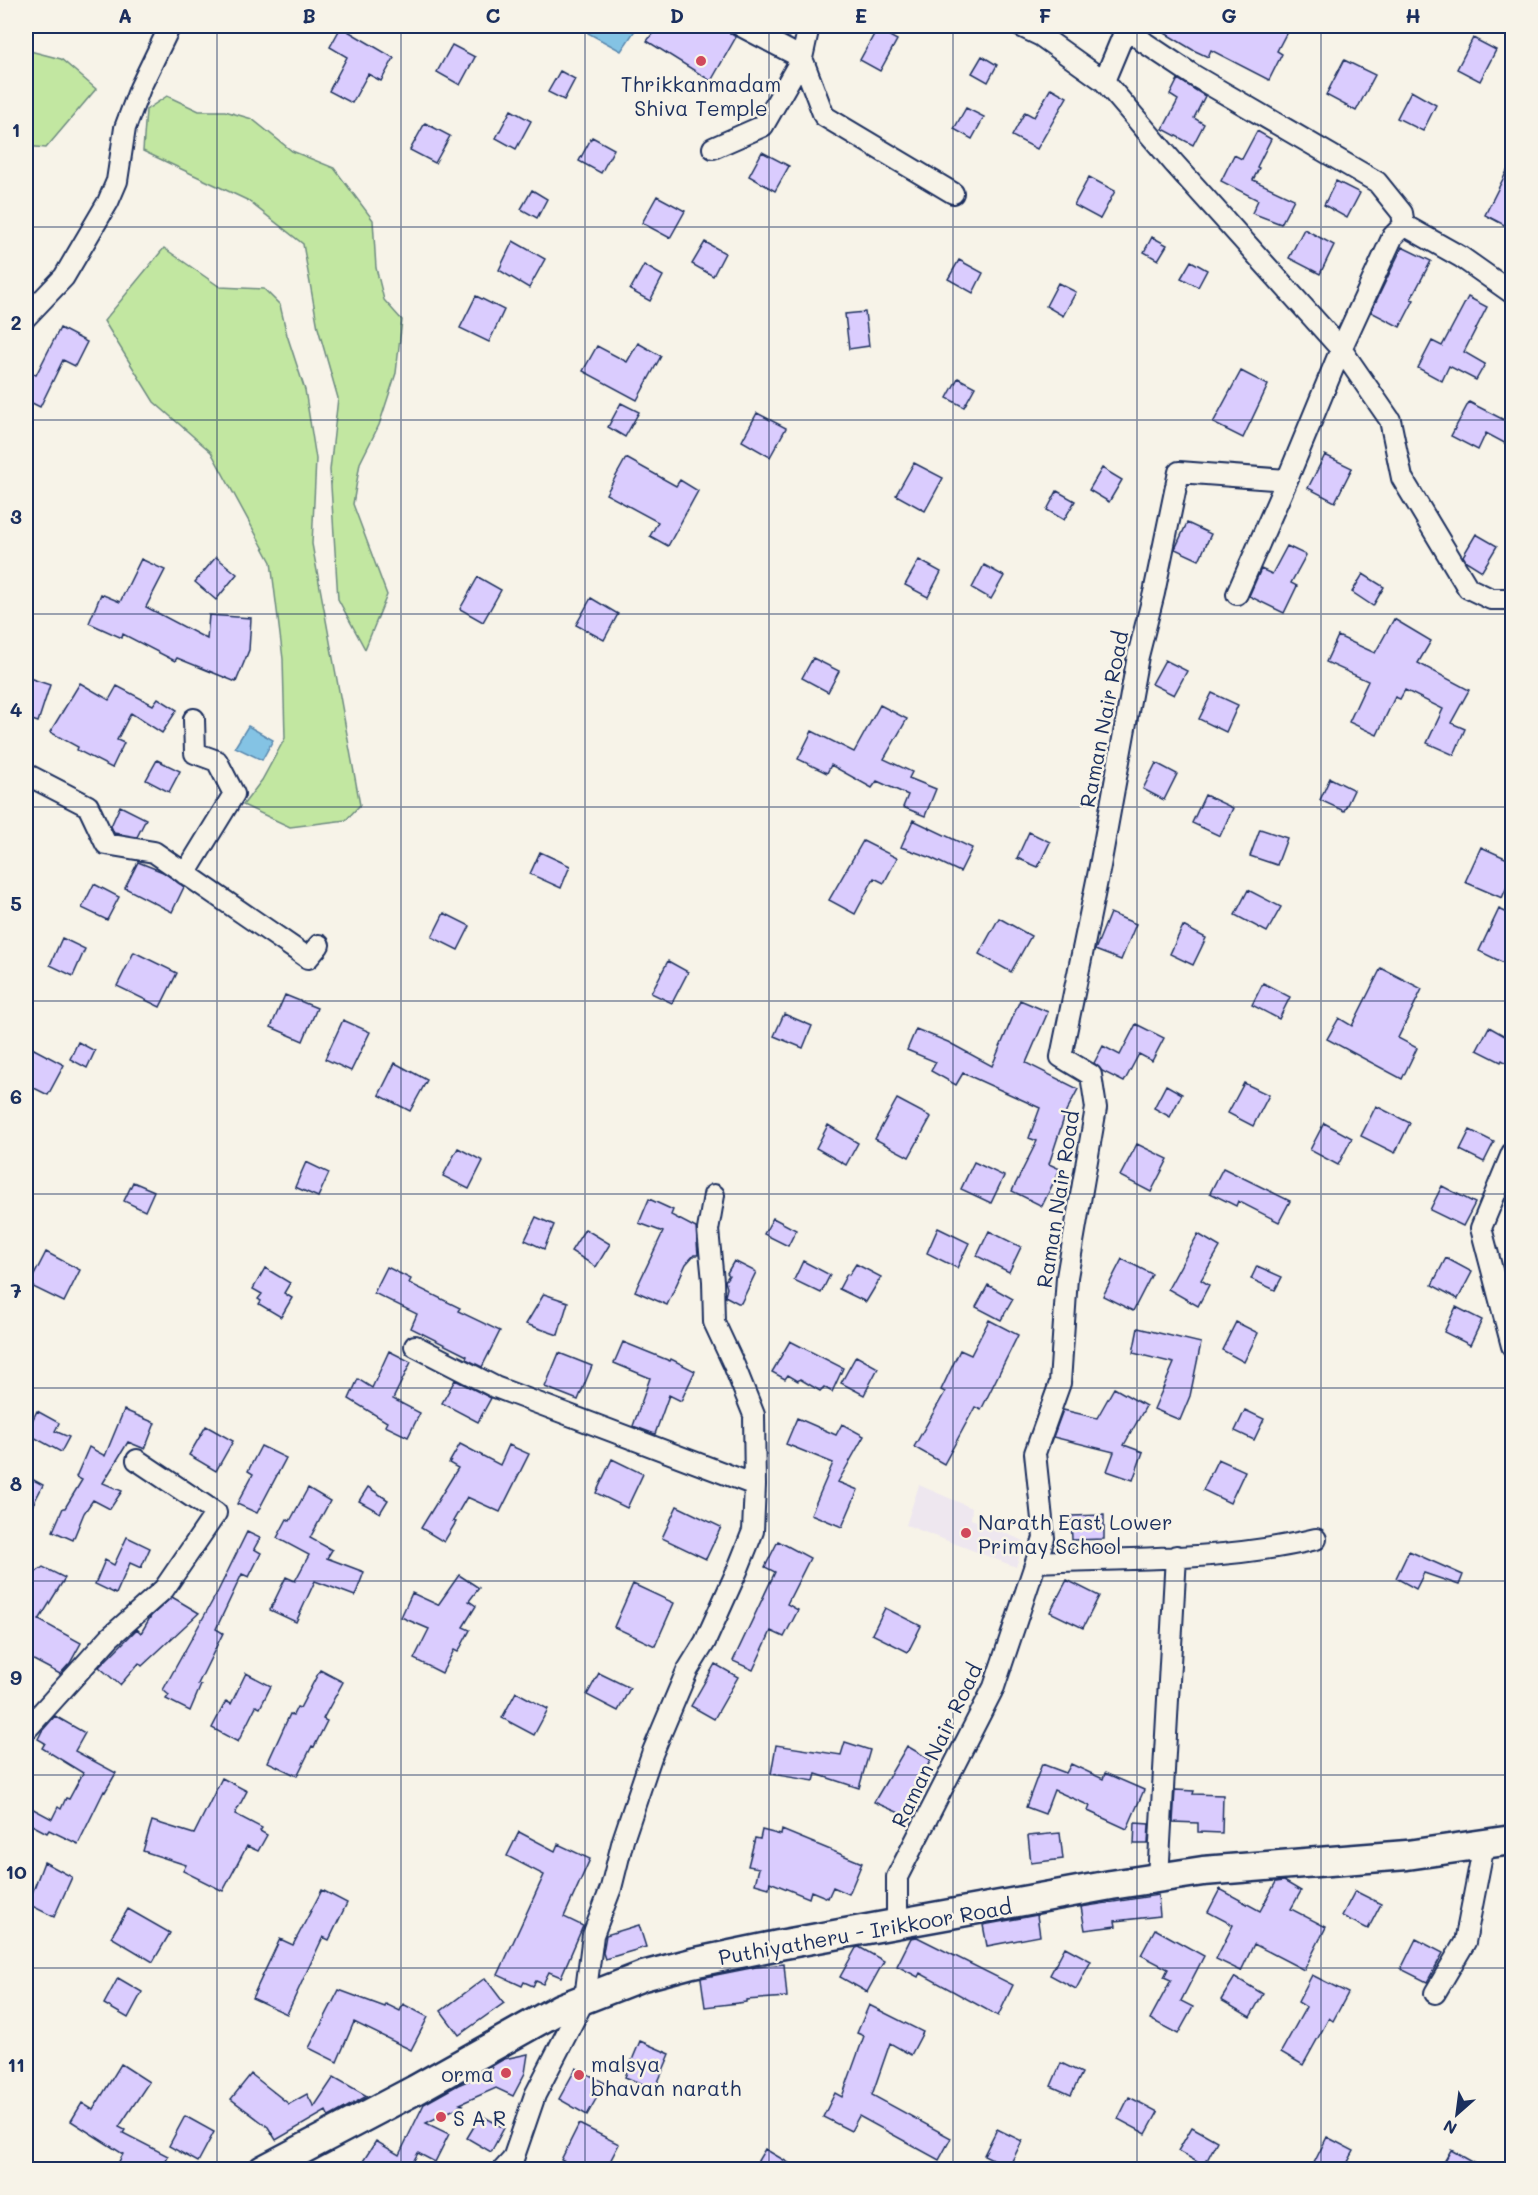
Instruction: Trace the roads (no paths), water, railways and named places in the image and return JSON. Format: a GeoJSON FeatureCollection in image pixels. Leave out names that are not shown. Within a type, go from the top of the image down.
{"type":"FeatureCollection","features":[{"type":"Feature","properties":{"kind":"main road","name":"Puthiyatheru - Irikkoor Road"},"geometry":{"type":"LineString","coordinates":[[263,2169],[415,2090],[561,2008],[643,1976],[692,1963],[897,1924],[1203,1871],[1407,1856],[1512,1840]]}},
{"type":"Feature","properties":{"kind":"street"},"geometry":{"type":"LineString","coordinates":[[26,317],[64,277],[108,202],[117,181],[125,128],[140,88],[170,26]]}},
{"type":"Feature","properties":{"kind":"street"},"geometry":{"type":"LineString","coordinates":[[741,26],[802,58],[824,116],[953,193]]}},
{"type":"Feature","properties":{"kind":"street"},"geometry":{"type":"LineString","coordinates":[[713,148],[763,126],[802,58],[809,26]]}},
{"type":"Feature","properties":{"kind":"street"},"geometry":{"type":"LineString","coordinates":[[1020,26],[1041,36],[1104,81],[1173,162],[1341,349],[1390,420],[1402,478],[1468,588],[1491,599],[1512,599]]}},
{"type":"Feature","properties":{"kind":"street"},"geometry":{"type":"LineString","coordinates":[[1104,81],[1124,26],[1193,75],[1377,182],[1402,213],[1404,225]]}},
{"type":"Feature","properties":{"kind":"street"},"geometry":{"type":"LineString","coordinates":[[1404,225],[1461,257],[1512,293]]}},
{"type":"Feature","properties":{"kind":"street"},"geometry":{"type":"LineString","coordinates":[[1237,594],[1341,349],[1393,236],[1404,225]]}},
{"type":"Feature","properties":{"kind":"street","name":"Raman Nair Road"},"geometry":{"type":"LineString","coordinates":[[897,1924],[897,1877],[994,1687],[1044,1538],[1035,1454],[1060,1383],[1067,1277],[1096,1108],[1091,1075],[1061,1057],[1100,866],[1138,656],[1154,593],[1179,472],[1287,480]]}},
{"type":"Feature","properties":{"kind":"street"},"geometry":{"type":"LineString","coordinates":[[185,874],[234,794],[217,761],[195,753],[194,718]]}},
{"type":"Feature","properties":{"kind":"street"},"geometry":{"type":"LineString","coordinates":[[26,774],[88,806],[106,844],[154,852],[308,958],[319,945]]}},
{"type":"Feature","properties":{"kind":"street"},"geometry":{"type":"LineString","coordinates":[[1512,1153],[1481,1228],[1512,1346]]}},
{"type":"Feature","properties":{"kind":"street"},"geometry":{"type":"LineString","coordinates":[[503,2169],[513,2159],[535,2095],[585,1998],[593,1935],[652,1754],[687,1671],[705,1642],[753,1530],[754,1415],[714,1322],[708,1230],[714,1195]]}},
{"type":"Feature","properties":{"kind":"street"},"geometry":{"type":"LineString","coordinates":[[415,1346],[495,1387],[755,1485]]}},
{"type":"Feature","properties":{"kind":"street"},"geometry":{"type":"LineString","coordinates":[[26,1730],[110,1636],[164,1589],[216,1513],[136,1460]]}},
{"type":"Feature","properties":{"kind":"street"},"geometry":{"type":"LineString","coordinates":[[1036,1562],[1176,1556],[1281,1547],[1316,1539]]}},
{"type":"Feature","properties":{"kind":"street"},"geometry":{"type":"LineString","coordinates":[[1158,1878],[1176,1556]]}},
{"type":"Feature","properties":{"kind":"street"},"geometry":{"type":"LineString","coordinates":[[1435,1993],[1465,1942],[1484,1844]]}},
{"type":"Feature","properties":{"kind":"water"},"geometry":{"type":"Polygon","coordinates":[[[593,26],[638,26],[621,51],[588,33],[593,26]]]}},
{"type":"Feature","properties":{"kind":"water"},"geometry":{"type":"Polygon","coordinates":[[[248,726],[273,740],[262,760],[235,747],[248,726]]]}},
{"type":"Feature","properties":{"kind":"place","name":"Thrikkanmadam Shiva Temple"},"geometry":{"type":"Point","coordinates":[701,61]}},
{"type":"Feature","properties":{"kind":"place","name":"Narath East Lower Primay School"},"geometry":{"type":"Point","coordinates":[966,1533]}},
{"type":"Feature","properties":{"kind":"place","name":"orma"},"geometry":{"type":"Point","coordinates":[506,2073]}},
{"type":"Feature","properties":{"kind":"place","name":"malsya bhavan narath"},"geometry":{"type":"Point","coordinates":[579,2075]}},
{"type":"Feature","properties":{"kind":"place","name":"S A R"},"geometry":{"type":"Point","coordinates":[441,2117]}}]}
